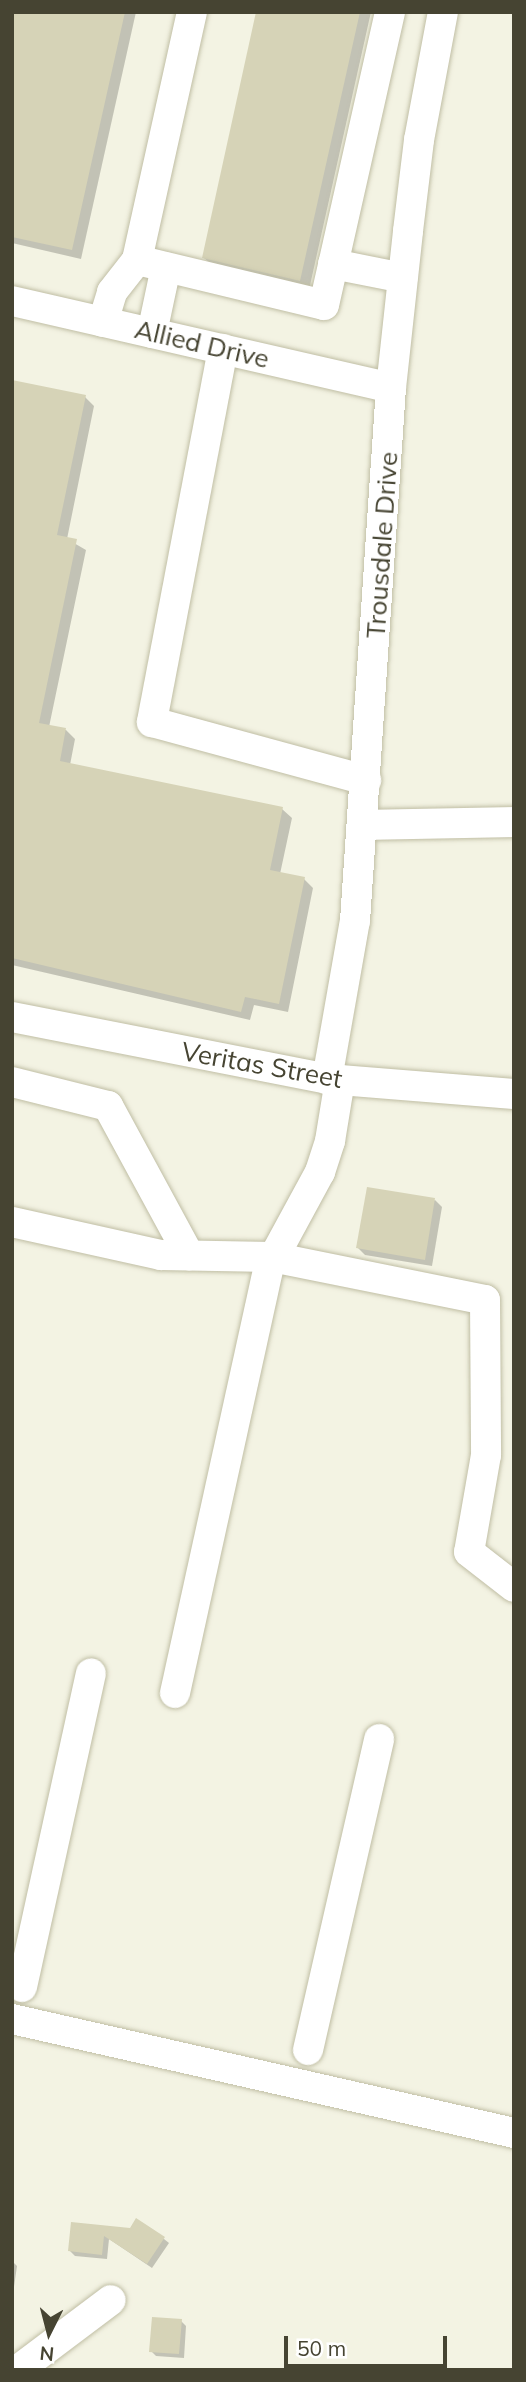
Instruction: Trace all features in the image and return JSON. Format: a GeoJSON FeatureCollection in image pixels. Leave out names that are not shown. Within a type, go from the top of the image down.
{"type":"FeatureCollection","features":[{"type":"Feature","properties":{"kind":"street"},"geometry":{"type":"LineString","coordinates":[[103,322],[112,292],[137,260],[192,12]]}},
{"type":"Feature","properties":{"kind":"street"},"geometry":{"type":"LineString","coordinates":[[137,260],[324,304],[390,12]]}},
{"type":"Feature","properties":{"kind":"street","name":"Trousdale Drive"},"geometry":{"type":"LineString","coordinates":[[176,1693],[272,1257],[320,1172],[330,1142],[334,1080],[352,953],[363,825],[391,388],[419,140],[443,12]]}},
{"type":"Feature","properties":{"kind":"street"},"geometry":{"type":"LineString","coordinates":[[333,264],[404,278]]}},
{"type":"Feature","properties":{"kind":"street"},"geometry":{"type":"LineString","coordinates":[[152,333],[166,267]]}},
{"type":"Feature","properties":{"kind":"street","name":"Allied Drive"},"geometry":{"type":"LineString","coordinates":[[12,301],[391,388]]}},
{"type":"Feature","properties":{"kind":"street"},"geometry":{"type":"LineString","coordinates":[[223,349],[152,722],[366,780]]}},
{"type":"Feature","properties":{"kind":"street"},"geometry":{"type":"LineString","coordinates":[[363,825],[514,822]]}},
{"type":"Feature","properties":{"kind":"street","name":"Veritas Street"},"geometry":{"type":"LineString","coordinates":[[12,1017],[334,1080],[514,1094]]}},
{"type":"Feature","properties":{"kind":"street"},"geometry":{"type":"LineString","coordinates":[[12,1082],[108,1106],[190,1255]]}},
{"type":"Feature","properties":{"kind":"street"},"geometry":{"type":"LineString","coordinates":[[12,1222],[161,1255],[272,1257],[485,1300],[486,1455],[469,1552],[514,1587]]}},
{"type":"Feature","properties":{"kind":"street"},"geometry":{"type":"LineString","coordinates":[[22,1987],[91,1674]]}},
{"type":"Feature","properties":{"kind":"street"},"geometry":{"type":"LineString","coordinates":[[308,2050],[379,1738]]}},
{"type":"Feature","properties":{"kind":"street"},"geometry":{"type":"LineString","coordinates":[[12,2019],[514,2133]]}},
{"type":"Feature","properties":{"kind":"street"},"geometry":{"type":"LineString","coordinates":[[18,2370],[111,2301]]}},
{"type":"Feature","properties":{"kind":"building"},"geometry":{"type":"Polygon","coordinates":[[[12,12],[125,12],[72,250],[12,237],[12,12]]]}},
{"type":"Feature","properties":{"kind":"building"},"geometry":{"type":"Polygon","coordinates":[[[256,12],[360,12],[300,281],[202,258],[256,12]]]}},
{"type":"Feature","properties":{"kind":"building"},"geometry":{"type":"Polygon","coordinates":[[[12,380],[86,395],[57,535],[77,539],[39,723],[66,728],[60,761],[283,807],[270,870],[305,877],[279,1004],[245,997],[241,1012],[12,958],[12,380]]]}},
{"type":"Feature","properties":{"kind":"building"},"geometry":{"type":"Polygon","coordinates":[[[367,1187],[435,1198],[425,1260],[356,1248],[367,1187]]]}},
{"type":"Feature","properties":{"kind":"building"},"geometry":{"type":"Polygon","coordinates":[[[136,2218],[165,2237],[147,2264],[104,2236],[102,2255],[68,2251],[71,2222],[130,2228],[136,2218]]]}},
{"type":"Feature","properties":{"kind":"building"},"geometry":{"type":"Polygon","coordinates":[[[152,2317],[182,2319],[179,2354],[149,2352],[152,2317]]]}}]}
